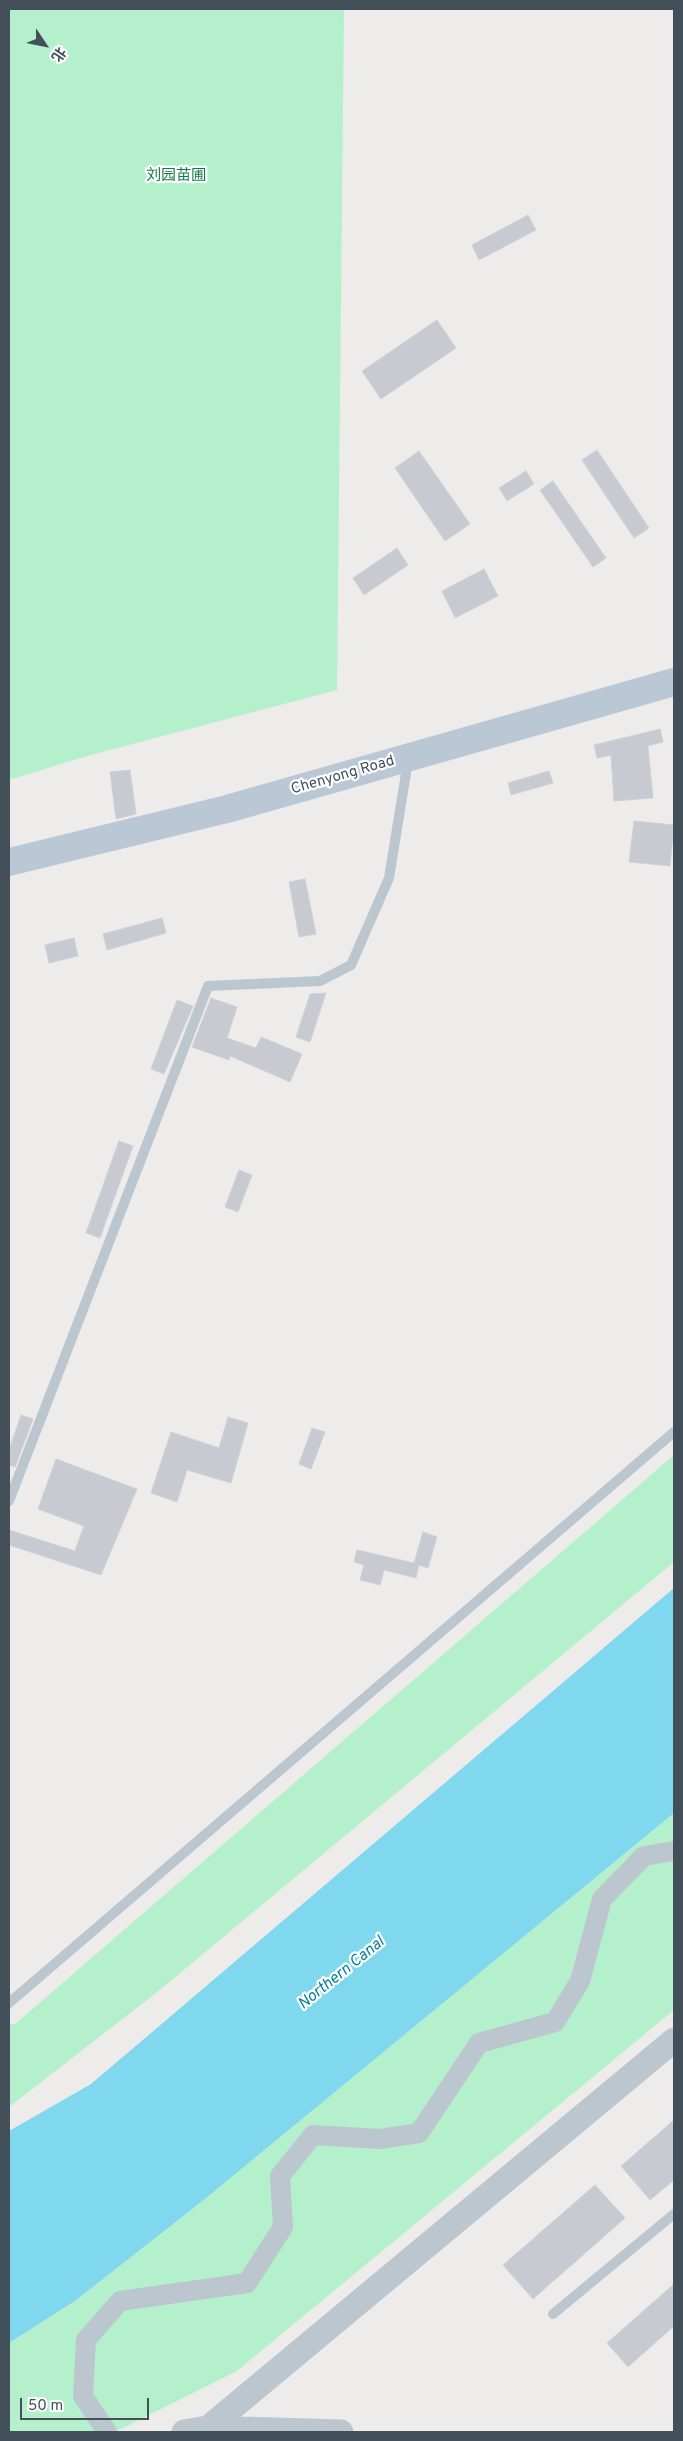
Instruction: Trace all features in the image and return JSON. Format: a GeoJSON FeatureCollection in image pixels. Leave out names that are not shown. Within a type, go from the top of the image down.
{"type":"FeatureCollection","features":[{"type":"Feature","properties":{"kind":"main road","name":"Chenyong Road"},"geometry":{"type":"LineString","coordinates":[[9,862],[227,809],[674,682]]}},
{"type":"Feature","properties":{"kind":"street"},"geometry":{"type":"LineString","coordinates":[[107,2432],[83,2396],[86,2340],[120,2301],[247,2282],[283,2227],[280,2176],[312,2135],[380,2139],[420,2133],[479,2043],[555,2022],[580,1981],[602,1900],[644,1856],[674,1851]]}},
{"type":"Feature","properties":{"kind":"street"},"geometry":{"type":"LineString","coordinates":[[198,2431],[674,2040]]}},
{"type":"Feature","properties":{"kind":"street"},"geometry":{"type":"LineString","coordinates":[[198,2431],[341,2432]]}},
{"type":"Feature","properties":{"kind":"lane"},"geometry":{"type":"LineString","coordinates":[[9,1501],[208,986],[320,981],[351,965],[389,878],[409,757]]}},
{"type":"Feature","properties":{"kind":"lane"},"geometry":{"type":"LineString","coordinates":[[9,2003],[674,1432]]}},
{"type":"Feature","properties":{"kind":"lane"},"geometry":{"type":"LineString","coordinates":[[553,2314],[674,2214]]}},
{"type":"Feature","properties":{"kind":"green space","name":"刘园苗圃"},"geometry":{"type":"Polygon","coordinates":[[[9,9],[344,9],[337,690],[87,756],[9,780],[9,9]]]}},
{"type":"Feature","properties":{"kind":"green space"},"geometry":{"type":"Polygon","coordinates":[[[674,1455],[674,1562],[156,1993],[9,2107],[9,2024],[15,2024],[674,1455]]]}},
{"type":"Feature","properties":{"kind":"green space"},"geometry":{"type":"Polygon","coordinates":[[[674,1813],[674,2010],[237,2371],[115,2432],[9,2432],[9,2343],[75,2301],[200,2203],[674,1813]]]}},
{"type":"Feature","properties":{"kind":"water","name":"Northern Canal"},"geometry":{"type":"Polygon","coordinates":[[[674,1588],[674,1813],[200,2203],[75,2301],[9,2343],[9,2131],[91,2084],[674,1588]]]}},
{"type":"Feature","properties":{"kind":"building"},"geometry":{"type":"Polygon","coordinates":[[[528,215],[536,230],[479,260],[472,245],[528,215]]]}},
{"type":"Feature","properties":{"kind":"building"},"geometry":{"type":"Polygon","coordinates":[[[437,320],[456,348],[381,399],[362,371],[437,320]]]}},
{"type":"Feature","properties":{"kind":"building"},"geometry":{"type":"Polygon","coordinates":[[[597,450],[649,528],[634,538],[582,460],[597,450]]]}},
{"type":"Feature","properties":{"kind":"building"},"geometry":{"type":"Polygon","coordinates":[[[419,451],[470,524],[445,541],[395,468],[419,451]]]}},
{"type":"Feature","properties":{"kind":"building"},"geometry":{"type":"Polygon","coordinates":[[[526,471],[534,484],[507,501],[499,488],[526,471]]]}},
{"type":"Feature","properties":{"kind":"building"},"geometry":{"type":"Polygon","coordinates":[[[553,481],[606,558],[593,567],[540,490],[553,481]]]}},
{"type":"Feature","properties":{"kind":"building"},"geometry":{"type":"Polygon","coordinates":[[[397,548],[408,565],[364,595],[353,578],[397,548]]]}},
{"type":"Feature","properties":{"kind":"building"},"geometry":{"type":"Polygon","coordinates":[[[484,569],[498,596],[455,618],[442,591],[484,569]]]}},
{"type":"Feature","properties":{"kind":"building"},"geometry":{"type":"Polygon","coordinates":[[[660,729],[663,742],[648,746],[653,798],[614,801],[611,755],[597,758],[594,745],[660,729]]]}},
{"type":"Feature","properties":{"kind":"building"},"geometry":{"type":"Polygon","coordinates":[[[130,770],[136,814],[116,819],[110,772],[130,770]]]}},
{"type":"Feature","properties":{"kind":"building"},"geometry":{"type":"Polygon","coordinates":[[[549,771],[553,783],[511,795],[508,783],[549,771]]]}},
{"type":"Feature","properties":{"kind":"building"},"geometry":{"type":"Polygon","coordinates":[[[634,821],[674,825],[670,866],[629,862],[634,821]]]}},
{"type":"Feature","properties":{"kind":"building"},"geometry":{"type":"Polygon","coordinates":[[[305,879],[316,934],[299,937],[289,882],[305,879]]]}},
{"type":"Feature","properties":{"kind":"building"},"geometry":{"type":"Polygon","coordinates":[[[162,918],[166,933],[107,950],[103,934],[162,918]]]}},
{"type":"Feature","properties":{"kind":"building"},"geometry":{"type":"Polygon","coordinates":[[[74,938],[78,956],[49,963],[45,945],[74,938]]]}},
{"type":"Feature","properties":{"kind":"building"},"geometry":{"type":"Polygon","coordinates":[[[326,993],[310,1042],[296,1037],[310,994],[326,993]]]}},
{"type":"Feature","properties":{"kind":"building"},"geometry":{"type":"Polygon","coordinates":[[[211,998],[237,1007],[227,1038],[256,1048],[261,1037],[302,1054],[290,1082],[230,1056],[229,1060],[192,1047],[211,998]]]}},
{"type":"Feature","properties":{"kind":"building"},"geometry":{"type":"Polygon","coordinates":[[[177,1000],[193,1006],[164,1074],[151,1069],[177,1000]]]}},
{"type":"Feature","properties":{"kind":"building"},"geometry":{"type":"Polygon","coordinates":[[[119,1141],[133,1146],[100,1238],[86,1233],[119,1141]]]}},
{"type":"Feature","properties":{"kind":"building"},"geometry":{"type":"Polygon","coordinates":[[[239,1170],[252,1175],[238,1212],[225,1207],[239,1170]]]}},
{"type":"Feature","properties":{"kind":"building"},"geometry":{"type":"Polygon","coordinates":[[[21,1415],[33,1419],[15,1467],[9,1465],[9,1450],[21,1415]]]}},
{"type":"Feature","properties":{"kind":"building"},"geometry":{"type":"Polygon","coordinates":[[[228,1417],[248,1423],[231,1483],[187,1470],[177,1502],[151,1493],[171,1432],[219,1448],[228,1417]]]}},
{"type":"Feature","properties":{"kind":"building"},"geometry":{"type":"Polygon","coordinates":[[[312,1428],[325,1432],[311,1469],[299,1464],[312,1428]]]}},
{"type":"Feature","properties":{"kind":"building"},"geometry":{"type":"Polygon","coordinates":[[[56,1459],[137,1489],[101,1575],[9,1545],[9,1530],[75,1551],[84,1526],[38,1509],[56,1459]]]}},
{"type":"Feature","properties":{"kind":"building"},"geometry":{"type":"Polygon","coordinates":[[[423,1532],[437,1537],[428,1568],[419,1565],[416,1578],[384,1570],[380,1585],[360,1580],[364,1565],[354,1562],[357,1550],[414,1563],[423,1532]]]}},
{"type":"Feature","properties":{"kind":"building"},"geometry":{"type":"Polygon","coordinates":[[[674,2120],[674,2180],[650,2200],[621,2166],[674,2120]]]}},
{"type":"Feature","properties":{"kind":"building"},"geometry":{"type":"Polygon","coordinates":[[[595,2185],[625,2218],[533,2299],[503,2265],[595,2185]]]}},
{"type":"Feature","properties":{"kind":"building"},"geometry":{"type":"Polygon","coordinates":[[[674,2284],[674,2326],[628,2367],[607,2343],[674,2284]]]}}]}
